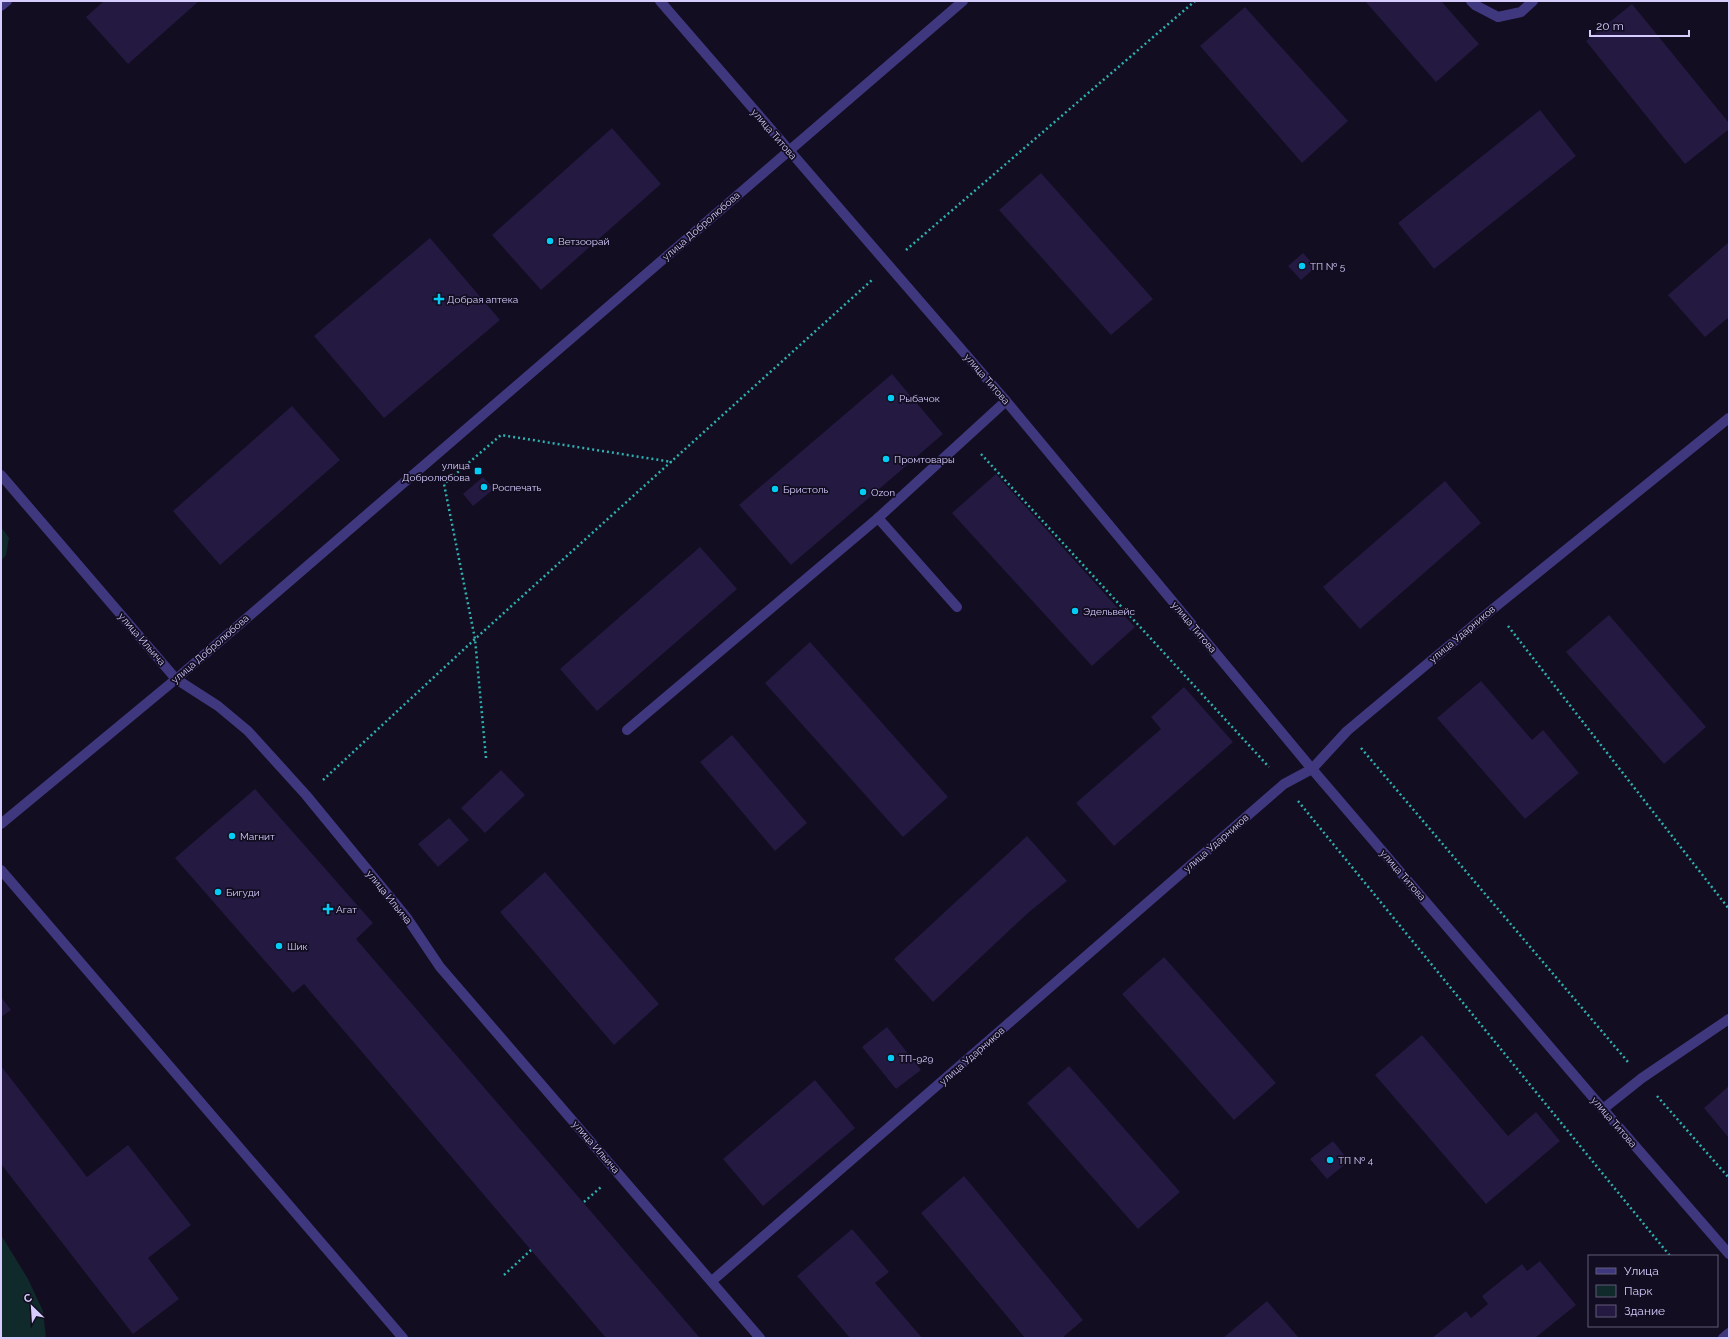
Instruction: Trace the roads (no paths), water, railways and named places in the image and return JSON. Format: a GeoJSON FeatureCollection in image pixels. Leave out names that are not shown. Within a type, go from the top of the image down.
{"type":"FeatureCollection","features":[{"type":"Feature","properties":{"kind":"street"},"geometry":{"type":"LineString","coordinates":[[1,6],[7,1]]}},
{"type":"Feature","properties":{"kind":"street","name":"улица Титова"},"geometry":{"type":"LineString","coordinates":[[660,1],[1006,401],[1312,769],[1602,1109],[1729,1254]]}},
{"type":"Feature","properties":{"kind":"street","name":"улица Добролюбова"},"geometry":{"type":"LineString","coordinates":[[1,824],[176,679],[788,150],[963,1]]}},
{"type":"Feature","properties":{"kind":"street"},"geometry":{"type":"LineString","coordinates":[[1471,1],[1475,5],[1498,17],[1521,12],[1533,1]]}},
{"type":"Feature","properties":{"kind":"street"},"geometry":{"type":"LineString","coordinates":[[627,730],[878,518],[1006,401]]}},
{"type":"Feature","properties":{"kind":"street","name":"улица Ударников"},"geometry":{"type":"LineString","coordinates":[[712,1281],[1284,784],[1312,769],[1347,731],[1494,608],[1729,418]]}},
{"type":"Feature","properties":{"kind":"street","name":"улица Ильича"},"geometry":{"type":"LineString","coordinates":[[1,475],[176,679],[218,706],[248,731],[306,795],[407,918],[440,967],[760,1338]]}},
{"type":"Feature","properties":{"kind":"street"},"geometry":{"type":"LineString","coordinates":[[878,518],[957,607]]}},
{"type":"Feature","properties":{"kind":"street"},"geometry":{"type":"LineString","coordinates":[[1,870],[403,1338]]}},
{"type":"Feature","properties":{"kind":"street"},"geometry":{"type":"LineString","coordinates":[[1602,1109],[1642,1078],[1729,1019]]}},
{"type":"Feature","properties":{"kind":"street"},"geometry":{"type":"LineString","coordinates":[[1723,1338],[1729,1332]]}},
{"type":"Feature","properties":{"kind":"place","name":"Ветзоорай"},"geometry":{"type":"Point","coordinates":[550,241]}},
{"type":"Feature","properties":{"kind":"place","name":"ТП № 5"},"geometry":{"type":"Point","coordinates":[1302,266]}},
{"type":"Feature","properties":{"kind":"place","name":"Добрая аптека"},"geometry":{"type":"Point","coordinates":[439,299]}},
{"type":"Feature","properties":{"kind":"place","name":"Рыбачок"},"geometry":{"type":"Point","coordinates":[891,398]}},
{"type":"Feature","properties":{"kind":"place","name":"Промтовары"},"geometry":{"type":"Point","coordinates":[886,459]}},
{"type":"Feature","properties":{"kind":"place","name":"улица Добролюбова"},"geometry":{"type":"Point","coordinates":[478,471]}},
{"type":"Feature","properties":{"kind":"place","name":"Роспечать"},"geometry":{"type":"Point","coordinates":[484,487]}},
{"type":"Feature","properties":{"kind":"place","name":"Бристоль"},"geometry":{"type":"Point","coordinates":[775,489]}},
{"type":"Feature","properties":{"kind":"place","name":"Ozon"},"geometry":{"type":"Point","coordinates":[863,492]}},
{"type":"Feature","properties":{"kind":"place","name":"Эдельвейс"},"geometry":{"type":"Point","coordinates":[1075,611]}},
{"type":"Feature","properties":{"kind":"place","name":"Магнит"},"geometry":{"type":"Point","coordinates":[232,836]}},
{"type":"Feature","properties":{"kind":"place","name":"Бигуди"},"geometry":{"type":"Point","coordinates":[218,892]}},
{"type":"Feature","properties":{"kind":"place","name":"Агат"},"geometry":{"type":"Point","coordinates":[328,909]}},
{"type":"Feature","properties":{"kind":"place","name":"Шик"},"geometry":{"type":"Point","coordinates":[279,946]}},
{"type":"Feature","properties":{"kind":"place","name":"ТП-929"},"geometry":{"type":"Point","coordinates":[891,1058]}},
{"type":"Feature","properties":{"kind":"place","name":"ТП № 4"},"geometry":{"type":"Point","coordinates":[1330,1160]}}]}
